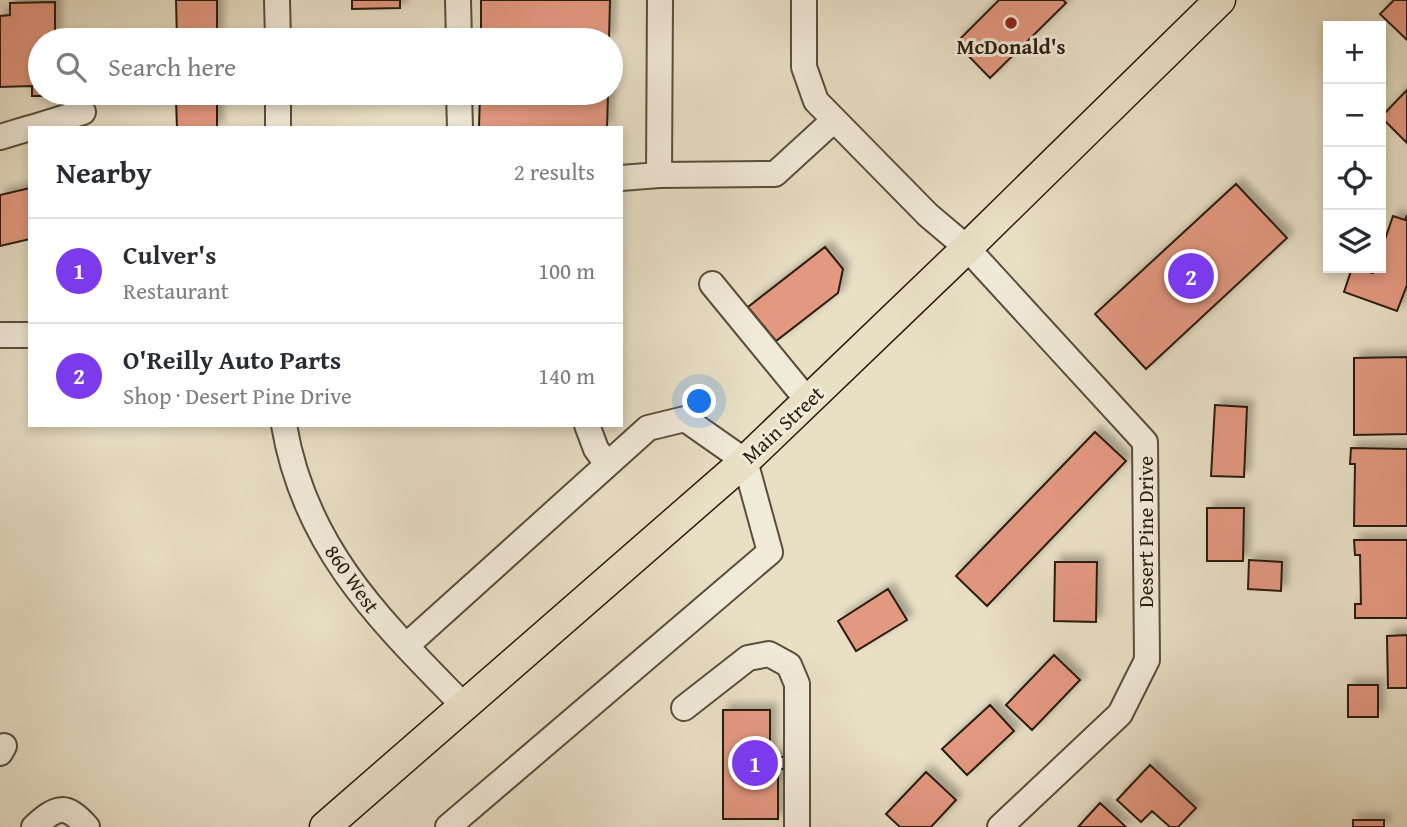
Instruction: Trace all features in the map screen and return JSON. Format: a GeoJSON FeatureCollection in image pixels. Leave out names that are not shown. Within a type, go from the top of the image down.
{"type":"FeatureCollection","features":[{"type":"Feature","properties":{"kind":"main road","name":"Main Street"},"geometry":{"type":"LineString","coordinates":[[325,827],[745,461],[1220,0]]}},
{"type":"Feature","properties":{"kind":"street"},"geometry":{"type":"LineString","coordinates":[[277,0],[278,28]]}},
{"type":"Feature","properties":{"kind":"street"},"geometry":{"type":"LineString","coordinates":[[458,0],[459,28]]}},
{"type":"Feature","properties":{"kind":"street"},"geometry":{"type":"LineString","coordinates":[[659,175],[660,0]]}},
{"type":"Feature","properties":{"kind":"street","name":"Desert Pine Drive"},"geometry":{"type":"LineString","coordinates":[[804,0],[804,67],[816,102],[928,215],[967,248],[1145,442],[1147,660],[1121,714],[1000,827]]}},
{"type":"Feature","properties":{"kind":"street"},"geometry":{"type":"LineString","coordinates":[[278,105],[278,126]]}},
{"type":"Feature","properties":{"kind":"street"},"geometry":{"type":"LineString","coordinates":[[459,105],[460,126]]}},
{"type":"Feature","properties":{"kind":"street"},"geometry":{"type":"LineString","coordinates":[[37,126],[83,112]]}},
{"type":"Feature","properties":{"kind":"street"},"geometry":{"type":"LineString","coordinates":[[623,178],[775,174],[783,170],[834,120]]}},
{"type":"Feature","properties":{"kind":"street"},"geometry":{"type":"LineString","coordinates":[[0,137],[28,129]]}},
{"type":"Feature","properties":{"kind":"street"},"geometry":{"type":"LineString","coordinates":[[712,284],[808,401]]}},
{"type":"Feature","properties":{"kind":"street"},"geometry":{"type":"LineString","coordinates":[[0,335],[28,335]]}},
{"type":"Feature","properties":{"kind":"street"},"geometry":{"type":"LineString","coordinates":[[406,646],[648,428],[685,419],[745,461],[770,552],[448,827]]}},
{"type":"Feature","properties":{"kind":"street","name":"860 West"},"geometry":{"type":"LineString","coordinates":[[284,427],[296,478],[326,541],[355,588],[464,706]]}},
{"type":"Feature","properties":{"kind":"street"},"geometry":{"type":"LineString","coordinates":[[588,427],[596,449],[607,464]]}},
{"type":"Feature","properties":{"kind":"street"},"geometry":{"type":"LineString","coordinates":[[684,708],[748,658],[769,654],[789,665],[797,684],[797,827]]}},
{"type":"Feature","properties":{"kind":"street"},"geometry":{"type":"LineString","coordinates":[[34,827],[46,816],[66,809],[74,812],[87,827]]}},
{"type":"Feature","properties":{"kind":"building"},"geometry":{"type":"Polygon","coordinates":[[[176,0],[217,0],[217,28],[177,28],[176,0]]]}},
{"type":"Feature","properties":{"kind":"building"},"geometry":{"type":"Polygon","coordinates":[[[352,0],[400,0],[400,8],[352,9],[352,0]]]}},
{"type":"Feature","properties":{"kind":"building"},"geometry":{"type":"Polygon","coordinates":[[[481,0],[610,0],[609,28],[481,28],[481,0]]]}},
{"type":"Feature","properties":{"kind":"building","name":"McDonald's"},"geometry":{"type":"Polygon","coordinates":[[[999,0],[1063,0],[1066,3],[990,78],[956,43],[999,0]]]}},
{"type":"Feature","properties":{"kind":"building"},"geometry":{"type":"Polygon","coordinates":[[[1394,0],[1407,0],[1407,40],[1380,14],[1394,0]]]}},
{"type":"Feature","properties":{"kind":"building"},"geometry":{"type":"Polygon","coordinates":[[[55,2],[55,28],[28,28],[28,86],[0,87],[0,16],[10,15],[10,3],[55,2]]]}},
{"type":"Feature","properties":{"kind":"building"},"geometry":{"type":"Polygon","coordinates":[[[1407,90],[1407,143],[1386,122],[1386,112],[1407,90]]]}},
{"type":"Feature","properties":{"kind":"building"},"geometry":{"type":"Polygon","coordinates":[[[176,105],[217,105],[217,126],[177,126],[176,105]]]}},
{"type":"Feature","properties":{"kind":"building"},"geometry":{"type":"Polygon","coordinates":[[[480,105],[608,105],[607,126],[479,126],[480,105]]]}},
{"type":"Feature","properties":{"kind":"building"},"geometry":{"type":"Polygon","coordinates":[[[1236,184],[1287,238],[1146,369],[1095,314],[1236,184]]]}},
{"type":"Feature","properties":{"kind":"building"},"geometry":{"type":"Polygon","coordinates":[[[28,188],[28,239],[0,246],[0,195],[28,188]]]}},
{"type":"Feature","properties":{"kind":"building"},"geometry":{"type":"Polygon","coordinates":[[[1407,215],[1407,285],[1397,311],[1344,292],[1350,273],[1386,273],[1386,236],[1393,216],[1405,220],[1407,215]]]}},
{"type":"Feature","properties":{"kind":"building"},"geometry":{"type":"Polygon","coordinates":[[[825,247],[843,269],[838,293],[776,341],[748,307],[825,247]]]}},
{"type":"Feature","properties":{"kind":"building"},"geometry":{"type":"Polygon","coordinates":[[[1407,357],[1407,434],[1354,435],[1354,358],[1407,357]]]}},
{"type":"Feature","properties":{"kind":"building"},"geometry":{"type":"Polygon","coordinates":[[[1215,405],[1247,407],[1244,477],[1211,476],[1215,405]]]}},
{"type":"Feature","properties":{"kind":"building"},"geometry":{"type":"Polygon","coordinates":[[[1095,432],[1126,461],[987,606],[956,576],[1095,432]]]}},
{"type":"Feature","properties":{"kind":"building"},"geometry":{"type":"Polygon","coordinates":[[[1351,448],[1407,449],[1407,526],[1354,526],[1355,464],[1350,464],[1351,448]]]}},
{"type":"Feature","properties":{"kind":"building"},"geometry":{"type":"Polygon","coordinates":[[[1207,508],[1244,508],[1243,561],[1207,561],[1207,508]]]}},
{"type":"Feature","properties":{"kind":"building"},"geometry":{"type":"Polygon","coordinates":[[[1354,540],[1407,540],[1407,618],[1355,618],[1355,604],[1361,604],[1360,555],[1355,555],[1354,540]]]}},
{"type":"Feature","properties":{"kind":"building"},"geometry":{"type":"Polygon","coordinates":[[[1249,560],[1282,562],[1281,591],[1248,589],[1249,560]]]}},
{"type":"Feature","properties":{"kind":"building"},"geometry":{"type":"Polygon","coordinates":[[[1055,562],[1097,562],[1096,622],[1054,621],[1055,562]]]}},
{"type":"Feature","properties":{"kind":"building"},"geometry":{"type":"Polygon","coordinates":[[[888,589],[907,620],[856,651],[838,621],[888,589]]]}},
{"type":"Feature","properties":{"kind":"building"},"geometry":{"type":"Polygon","coordinates":[[[1407,635],[1407,688],[1388,688],[1387,636],[1407,635]]]}},
{"type":"Feature","properties":{"kind":"building"},"geometry":{"type":"Polygon","coordinates":[[[1054,655],[1080,680],[1032,730],[1006,705],[1054,655]]]}},
{"type":"Feature","properties":{"kind":"building"},"geometry":{"type":"Polygon","coordinates":[[[1348,685],[1378,685],[1378,717],[1348,717],[1348,685]]]}},
{"type":"Feature","properties":{"kind":"building"},"geometry":{"type":"Polygon","coordinates":[[[990,705],[1014,731],[967,775],[942,749],[990,705]]]}},
{"type":"Feature","properties":{"kind":"building"},"geometry":{"type":"Polygon","coordinates":[[[723,710],[770,710],[770,757],[787,757],[787,769],[778,769],[778,819],[723,819],[723,710]]]}},
{"type":"Feature","properties":{"kind":"building"},"geometry":{"type":"Polygon","coordinates":[[[1150,765],[1196,808],[1178,827],[1170,827],[1152,811],[1141,822],[1117,800],[1150,765]]]}},
{"type":"Feature","properties":{"kind":"building"},"geometry":{"type":"Polygon","coordinates":[[[926,772],[956,800],[931,827],[900,827],[886,814],[926,772]]]}},
{"type":"Feature","properties":{"kind":"building"},"geometry":{"type":"Polygon","coordinates":[[[1100,803],[1126,827],[1078,827],[1100,803]]]}},
{"type":"Feature","properties":{"kind":"building"},"geometry":{"type":"Polygon","coordinates":[[[1353,820],[1384,820],[1384,827],[1353,827],[1353,820]]]}},
{"type":"Feature","properties":{"kind":"place","name":"McDonald's"},"geometry":{"type":"Point","coordinates":[1011,23]}},
{"type":"Feature","properties":{"kind":"place","name":"O'Reilly Auto Parts"},"geometry":{"type":"Point","coordinates":[1191,276]}},
{"type":"Feature","properties":{"kind":"place","name":"Culver's"},"geometry":{"type":"Point","coordinates":[755,763]}}]}
